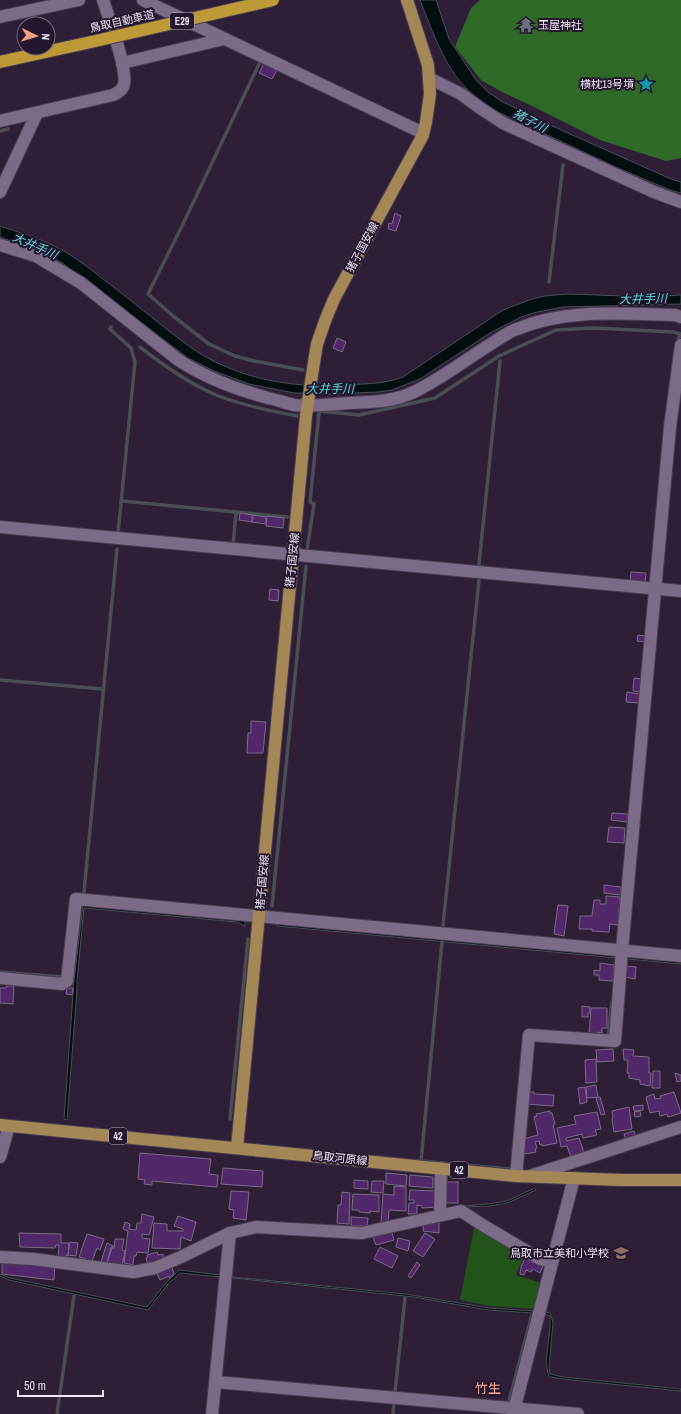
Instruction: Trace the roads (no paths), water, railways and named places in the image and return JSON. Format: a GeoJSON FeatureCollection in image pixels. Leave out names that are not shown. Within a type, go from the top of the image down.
{"type":"FeatureCollection","features":[{"type":"Feature","properties":{"kind":"highway","name":"鳥取自動車道"},"geometry":{"type":"LineString","coordinates":[[0,62],[238,0]]}},
{"type":"Feature","properties":{"kind":"highway","name":"鳥取自動車道"},"geometry":{"type":"LineString","coordinates":[[56,43],[89,38],[273,0]]}},
{"type":"Feature","properties":{"kind":"highway"},"geometry":{"type":"LineString","coordinates":[[0,54],[16,51]]}},
{"type":"Feature","properties":{"kind":"main road","name":"猪子国安線"},"geometry":{"type":"LineString","coordinates":[[237,1148],[292,555],[311,378],[318,344],[334,299],[423,133],[430,94],[428,65],[407,0]]}},
{"type":"Feature","properties":{"kind":"main road","name":"鳥取河原線"},"geometry":{"type":"LineString","coordinates":[[5,1125],[521,1177],[681,1180]]}},
{"type":"Feature","properties":{"kind":"street"},"geometry":{"type":"LineString","coordinates":[[0,17],[79,0]]}},
{"type":"Feature","properties":{"kind":"street"},"geometry":{"type":"LineString","coordinates":[[0,121],[113,95],[123,87],[124,78],[122,63],[103,0]]}},
{"type":"Feature","properties":{"kind":"street"},"geometry":{"type":"LineString","coordinates":[[143,0],[423,133]]}},
{"type":"Feature","properties":{"kind":"street"},"geometry":{"type":"LineString","coordinates":[[122,63],[224,39]]}},
{"type":"Feature","properties":{"kind":"street"},"geometry":{"type":"LineString","coordinates":[[429,78],[461,94],[503,123],[654,192],[681,202]]}},
{"type":"Feature","properties":{"kind":"street"},"geometry":{"type":"LineString","coordinates":[[0,192],[37,113]]}},
{"type":"Feature","properties":{"kind":"street"},"geometry":{"type":"LineString","coordinates":[[0,245],[36,256],[81,283],[177,359],[194,370],[215,381],[250,393],[294,405],[308,403],[378,402],[393,400],[413,392],[440,378],[516,329],[542,321],[569,315],[586,314],[675,315],[681,317]]}},
{"type":"Feature","properties":{"kind":"street"},"geometry":{"type":"LineString","coordinates":[[681,345],[670,427],[614,1041],[529,1035],[521,1177],[681,1127]]}},
{"type":"Feature","properties":{"kind":"street"},"geometry":{"type":"LineString","coordinates":[[0,527],[681,591]]}},
{"type":"Feature","properties":{"kind":"street"},"geometry":{"type":"LineString","coordinates":[[0,978],[62,984],[67,981],[76,899],[681,956]]}},
{"type":"Feature","properties":{"kind":"street"},"geometry":{"type":"LineString","coordinates":[[0,1157],[5,1125]]}},
{"type":"Feature","properties":{"kind":"street"},"geometry":{"type":"LineString","coordinates":[[440,1215],[441,1168]]}},
{"type":"Feature","properties":{"kind":"street"},"geometry":{"type":"LineString","coordinates":[[514,1411],[574,1178]]}},
{"type":"Feature","properties":{"kind":"street"},"geometry":{"type":"LineString","coordinates":[[0,1257],[33,1258],[133,1272],[155,1268],[181,1258],[230,1233],[256,1228],[362,1233],[460,1211],[540,1259],[552,1262]]}},
{"type":"Feature","properties":{"kind":"street"},"geometry":{"type":"LineString","coordinates":[[212,1414],[230,1233]]}},
{"type":"Feature","properties":{"kind":"street"},"geometry":{"type":"LineString","coordinates":[[216,1382],[514,1411],[578,1414]]}},
{"type":"Feature","properties":{"kind":"water","name":"猪子川"},"geometry":{"type":"Polygon","coordinates":[[[420,0],[436,0],[449,39],[476,80],[488,92],[501,101],[550,125],[671,179],[681,182],[681,193],[670,190],[618,168],[498,112],[482,101],[468,90],[460,81],[445,59],[420,0]]]}},
{"type":"Feature","properties":{"kind":"water","name":"大井手川"},"geometry":{"type":"Polygon","coordinates":[[[0,226],[39,239],[69,254],[190,347],[207,357],[242,373],[299,385],[370,384],[395,380],[403,377],[503,310],[532,299],[545,296],[568,294],[651,297],[681,295],[681,304],[563,307],[537,312],[521,317],[490,333],[420,379],[392,390],[330,394],[294,393],[249,384],[214,371],[188,358],[61,262],[34,249],[0,237],[0,226]]]}},
{"type":"Feature","properties":{"kind":"water"},"geometry":{"type":"Polygon","coordinates":[[[83,905],[245,920],[245,926],[237,922],[84,908],[67,1120],[64,1119],[74,980],[83,905]]]}},
{"type":"Feature","properties":{"kind":"water"},"geometry":{"type":"Polygon","coordinates":[[[278,923],[681,961],[681,964],[277,926],[278,923]]]}},
{"type":"Feature","properties":{"kind":"water"},"geometry":{"type":"Polygon","coordinates":[[[535,1188],[536,1190],[507,1203],[489,1206],[464,1207],[507,1201],[535,1188]]]}},
{"type":"Feature","properties":{"kind":"water"},"geometry":{"type":"Polygon","coordinates":[[[179,1270],[220,1275],[220,1277],[180,1273],[167,1285],[148,1310],[9,1280],[0,1276],[0,1274],[10,1278],[147,1307],[166,1283],[179,1270]]]}},
{"type":"Feature","properties":{"kind":"water"},"geometry":{"type":"Polygon","coordinates":[[[233,1277],[405,1294],[489,1308],[533,1311],[533,1313],[488,1310],[414,1297],[233,1277]]]}},
{"type":"Feature","properties":{"kind":"water"},"geometry":{"type":"Polygon","coordinates":[[[545,1312],[550,1313],[553,1322],[549,1368],[550,1374],[563,1377],[681,1389],[681,1391],[550,1377],[547,1366],[547,1358],[550,1316],[545,1314],[545,1312]]]}},
{"type":"Feature","properties":{"kind":"waterway"},"geometry":{"type":"LineString","coordinates":[[260,62],[148,294],[209,344],[235,356],[303,370]]}},
{"type":"Feature","properties":{"kind":"waterway"},"geometry":{"type":"LineString","coordinates":[[0,131],[8,129]]}},
{"type":"Feature","properties":{"kind":"waterway"},"geometry":{"type":"LineString","coordinates":[[549,282],[563,165]]}},
{"type":"Feature","properties":{"kind":"waterway"},"geometry":{"type":"LineString","coordinates":[[111,327],[110,329],[131,348],[135,362],[118,533]]}},
{"type":"Feature","properties":{"kind":"waterway"},"geometry":{"type":"LineString","coordinates":[[320,411],[359,415],[435,398],[499,356],[556,330],[594,328],[674,332],[680,334],[677,343]]}},
{"type":"Feature","properties":{"kind":"waterway"},"geometry":{"type":"LineString","coordinates":[[140,347],[176,373],[216,395],[245,405],[297,416]]}},
{"type":"Feature","properties":{"kind":"waterway"},"geometry":{"type":"LineString","coordinates":[[479,564],[500,361]]}},
{"type":"Feature","properties":{"kind":"waterway"},"geometry":{"type":"LineString","coordinates":[[307,550],[314,504],[310,502],[319,412]]}},
{"type":"Feature","properties":{"kind":"waterway"},"geometry":{"type":"LineString","coordinates":[[122,501],[287,517]]}},
{"type":"Feature","properties":{"kind":"waterway"},"geometry":{"type":"LineString","coordinates":[[233,546],[236,512]]}},
{"type":"Feature","properties":{"kind":"waterway"},"geometry":{"type":"LineString","coordinates":[[84,892],[117,549]]}},
{"type":"Feature","properties":{"kind":"waterway"},"geometry":{"type":"LineString","coordinates":[[272,906],[306,566]]}},
{"type":"Feature","properties":{"kind":"waterway"},"geometry":{"type":"LineString","coordinates":[[443,925],[479,580]]}},
{"type":"Feature","properties":{"kind":"waterway"},"geometry":{"type":"LineString","coordinates":[[0,680],[103,689]]}},
{"type":"Feature","properties":{"kind":"waterway"},"geometry":{"type":"LineString","coordinates":[[230,1119],[248,939]]}},
{"type":"Feature","properties":{"kind":"waterway"},"geometry":{"type":"LineString","coordinates":[[442,942],[421,1161],[511,1169]]}},
{"type":"Feature","properties":{"kind":"waterway"},"geometry":{"type":"LineString","coordinates":[[0,972],[63,977]]}},
{"type":"Feature","properties":{"kind":"waterway"},"geometry":{"type":"LineString","coordinates":[[608,1038],[612,1002]]}},
{"type":"Feature","properties":{"kind":"waterway"},"geometry":{"type":"LineString","coordinates":[[57,1414],[74,1296]]}},
{"type":"Feature","properties":{"kind":"waterway"},"geometry":{"type":"LineString","coordinates":[[395,1392],[405,1298]]}},
{"type":"Feature","properties":{"kind":"waterway"},"geometry":{"type":"LineString","coordinates":[[509,1401],[532,1315]]}},
{"type":"Feature","properties":{"kind":"waterway"},"geometry":{"type":"LineString","coordinates":[[393,1414],[394,1404]]}},
{"type":"Feature","properties":{"kind":"place","name":"玉屋神社"},"geometry":{"type":"Point","coordinates":[526,25]}},
{"type":"Feature","properties":{"kind":"place","name":"横枕13号墳"},"geometry":{"type":"Point","coordinates":[646,84]}},
{"type":"Feature","properties":{"kind":"place","name":"鳥取市立美和小学校"},"geometry":{"type":"Point","coordinates":[621,1253]}},
{"type":"Feature","properties":{"kind":"district","name":"竹生"},"geometry":{"type":"Point","coordinates":[488,1388]}}]}
